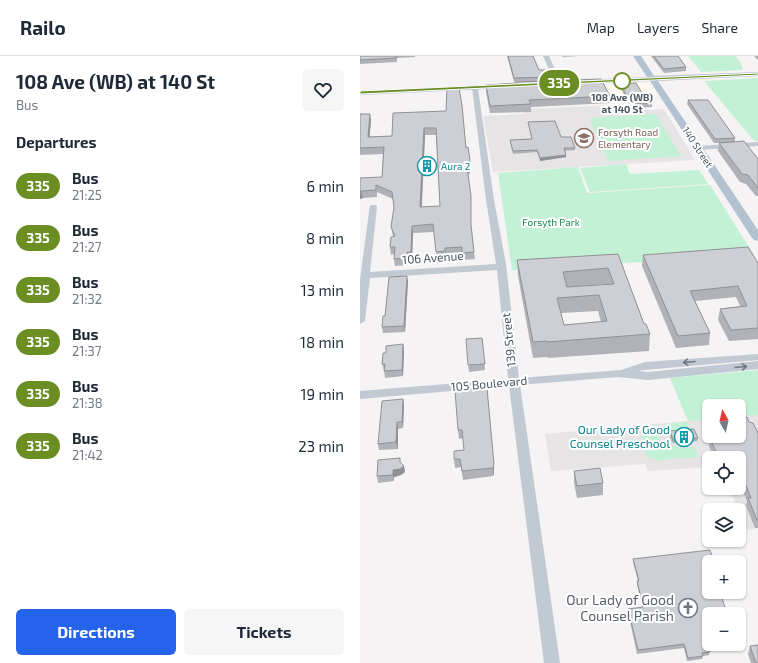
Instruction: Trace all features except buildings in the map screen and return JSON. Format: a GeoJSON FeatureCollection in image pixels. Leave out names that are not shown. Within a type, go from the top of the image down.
{"type":"FeatureCollection","features":[{"type":"Feature","properties":{"kind":"main road","name":"140 Street"},"geometry":{"type":"LineString","coordinates":[[637,56],[758,238]]}},
{"type":"Feature","properties":{"kind":"main road"},"geometry":{"type":"LineString","coordinates":[[561,83],[758,74]]}},
{"type":"Feature","properties":{"kind":"main road"},"geometry":{"type":"LineString","coordinates":[[360,93],[515,86]]}},
{"type":"Feature","properties":{"kind":"street"},"geometry":{"type":"LineString","coordinates":[[546,56],[561,83]]}},
{"type":"Feature","properties":{"kind":"street","name":"139 Street"},"geometry":{"type":"LineString","coordinates":[[475,88],[490,200],[501,267],[514,382],[552,663]]}},
{"type":"Feature","properties":{"kind":"street"},"geometry":{"type":"LineString","coordinates":[[698,148],[758,144]]}},
{"type":"Feature","properties":{"kind":"street"},"geometry":{"type":"LineString","coordinates":[[360,321],[373,207]]}},
{"type":"Feature","properties":{"kind":"street","name":"106 Avenue"},"geometry":{"type":"LineString","coordinates":[[366,276],[501,267]]}},
{"type":"Feature","properties":{"kind":"street","name":"105 Boulevard"},"geometry":{"type":"LineString","coordinates":[[618,374],[645,366],[758,357]]}},
{"type":"Feature","properties":{"kind":"street","name":"105 Boulevard"},"geometry":{"type":"LineString","coordinates":[[360,395],[618,374],[648,376],[758,365]]}},
{"type":"Feature","properties":{"kind":"shaded area"},"geometry":{"type":"Polygon","coordinates":[[[648,83],[656,95],[610,97],[604,85],[648,83]]]}},
{"type":"Feature","properties":{"kind":"shaded area","name":"Forsyth Road Elementary"},"geometry":{"type":"Polygon","coordinates":[[[614,105],[618,112],[664,109],[695,160],[493,172],[483,116],[525,114],[524,109],[614,105]]]}},
{"type":"Feature","properties":{"kind":"shaded area"},"geometry":{"type":"Polygon","coordinates":[[[758,414],[758,528],[747,530],[746,503],[735,503],[732,495],[746,495],[746,451],[702,451],[702,467],[648,471],[645,464],[551,471],[545,434],[702,420],[702,443],[746,443],[746,415],[758,414]]]}},
{"type":"Feature","properties":{"kind":"green space"},"geometry":{"type":"Polygon","coordinates":[[[688,56],[735,56],[740,61],[743,70],[701,72],[688,56]]]}},
{"type":"Feature","properties":{"kind":"green space"},"geometry":{"type":"Polygon","coordinates":[[[758,78],[758,141],[754,141],[704,81],[758,78]]]}},
{"type":"Feature","properties":{"kind":"green space"},"geometry":{"type":"Polygon","coordinates":[[[655,114],[681,156],[608,161],[589,118],[655,114]]]}},
{"type":"Feature","properties":{"kind":"green space"},"geometry":{"type":"Polygon","coordinates":[[[626,164],[630,174],[699,170],[708,184],[590,192],[580,168],[626,164]]]}},
{"type":"Feature","properties":{"kind":"green space","name":"Forsyth Park"},"geometry":{"type":"Polygon","coordinates":[[[578,167],[587,193],[710,185],[754,255],[512,270],[498,173],[578,167]]]}},
{"type":"Feature","properties":{"kind":"green space"},"geometry":{"type":"Polygon","coordinates":[[[758,370],[758,415],[746,416],[746,399],[702,399],[702,420],[688,421],[670,378],[758,370]]]}},
{"type":"Feature","properties":{"kind":"green space"},"geometry":{"type":"Polygon","coordinates":[[[687,422],[689,430],[669,432],[666,424],[687,422]]]}},
{"type":"Feature","properties":{"kind":"green space"},"geometry":{"type":"Polygon","coordinates":[[[656,430],[662,444],[684,448],[695,447],[699,457],[666,460],[650,458],[642,449],[641,444],[643,441],[641,432],[656,430]]]}},
{"type":"Feature","properties":{"kind":"bus line","name":"335"},"geometry":{"type":"LineString","coordinates":[[360,93],[758,74]]}},
{"type":"Feature","properties":{"kind":"place","name":"108 Ave (WB) at 140 St"},"geometry":{"type":"Point","coordinates":[622,81]}},
{"type":"Feature","properties":{"kind":"place","name":"Forsyth Road Elementary"},"geometry":{"type":"Point","coordinates":[584,138]}},
{"type":"Feature","properties":{"kind":"place","name":"Aura 2"},"geometry":{"type":"Point","coordinates":[427,166]}},
{"type":"Feature","properties":{"kind":"place","name":"Our Lady of Good Counsel Preschool"},"geometry":{"type":"Point","coordinates":[684,437]}},
{"type":"Feature","properties":{"kind":"place","name":"Our Lady of Good Counsel Parish"},"geometry":{"type":"Point","coordinates":[688,608]}}]}
